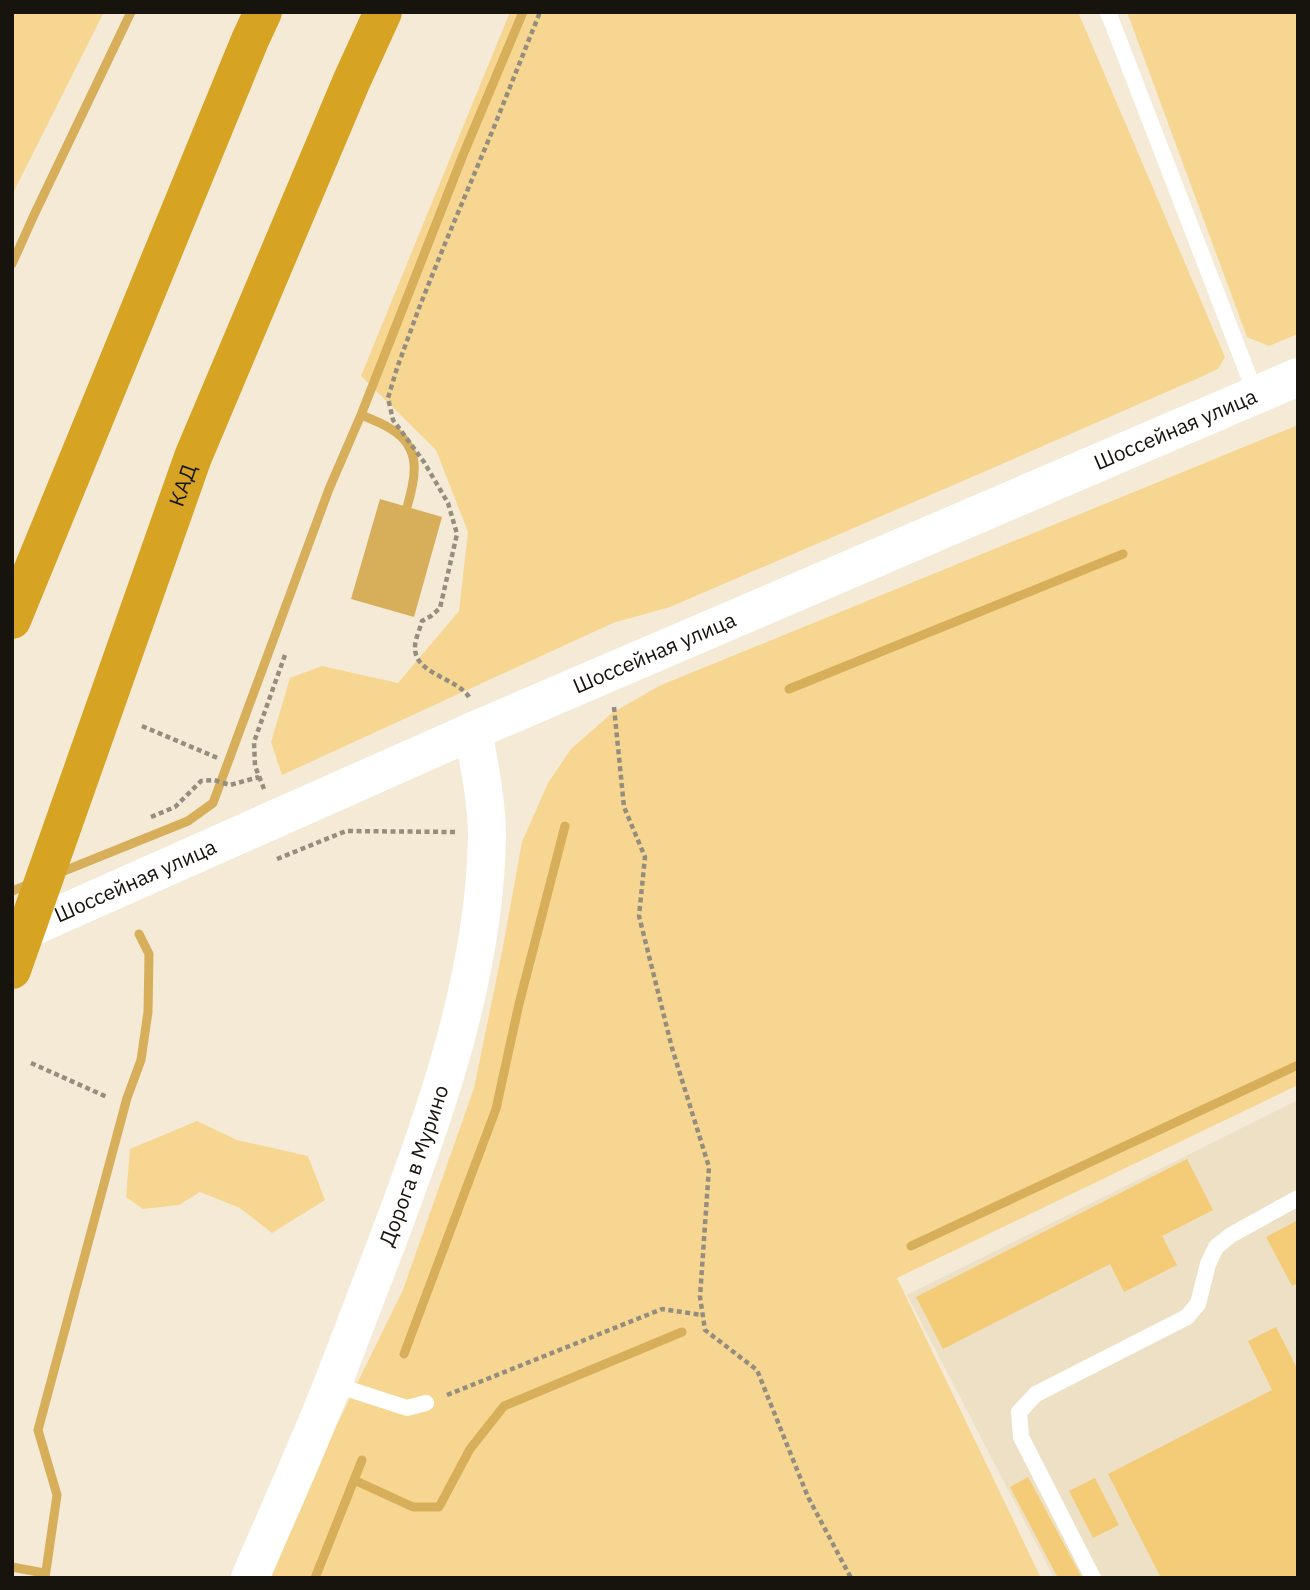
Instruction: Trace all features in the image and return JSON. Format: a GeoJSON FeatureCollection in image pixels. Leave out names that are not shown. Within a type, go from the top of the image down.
{"type":"FeatureCollection","features":[{"type":"Feature","properties":{"kind":"highway"},"geometry":{"type":"LineString","coordinates":[[12,620],[250,40],[264,12]]}},
{"type":"Feature","properties":{"kind":"highway","name":"КАД"},"geometry":{"type":"LineString","coordinates":[[12,970],[193,457],[383,12]]}},
{"type":"Feature","properties":{"kind":"main road","name":"Шоссейная улица"},"geometry":{"type":"LineString","coordinates":[[12,936],[473,731],[1298,377]]}},
{"type":"Feature","properties":{"kind":"main road","name":"Дорога в Мурино"},"geometry":{"type":"LineString","coordinates":[[250,1578],[332,1384],[410,1180],[438,1099],[463,1010],[478,934],[487,833],[473,731]]}},
{"type":"Feature","properties":{"kind":"lane"},"geometry":{"type":"LineString","coordinates":[[1108,12],[1256,396]]}},
{"type":"Feature","properties":{"kind":"lane"},"geometry":{"type":"LineString","coordinates":[[1093,1578],[1021,1437],[1019,1412],[1036,1394],[1187,1317],[1198,1304],[1208,1264],[1216,1247],[1231,1235],[1298,1198]]}},
{"type":"Feature","properties":{"kind":"lane"},"geometry":{"type":"LineString","coordinates":[[332,1384],[407,1408],[426,1403]]}},
{"type":"Feature","properties":{"kind":"path"},"geometry":{"type":"LineString","coordinates":[[473,731],[471,699],[465,690],[427,669],[416,658],[414,646],[422,621],[440,608],[457,534],[448,503],[424,462],[393,420],[388,398],[429,283],[540,12]]}},
{"type":"Feature","properties":{"kind":"path"},"geometry":{"type":"LineString","coordinates":[[274,820],[255,766],[254,742],[285,655]]}},
{"type":"Feature","properties":{"kind":"path"},"geometry":{"type":"LineString","coordinates":[[610,672],[624,807],[645,857],[639,916],[672,1048],[709,1167],[700,1297],[705,1330],[757,1370],[808,1497],[851,1578]]}},
{"type":"Feature","properties":{"kind":"path"},"geometry":{"type":"LineString","coordinates":[[142,726],[220,759]]}},
{"type":"Feature","properties":{"kind":"path"},"geometry":{"type":"LineString","coordinates":[[151,817],[175,807],[201,781],[214,780],[230,785],[259,776]]}},
{"type":"Feature","properties":{"kind":"path"},"geometry":{"type":"LineString","coordinates":[[271,862],[346,831],[487,833]]}},
{"type":"Feature","properties":{"kind":"path"},"geometry":{"type":"LineString","coordinates":[[31,1063],[107,1097]]}},
{"type":"Feature","properties":{"kind":"path"},"geometry":{"type":"LineString","coordinates":[[426,1403],[662,1309],[702,1315]]}},
{"type":"Feature","properties":{"kind":"shaded area"},"geometry":{"type":"Polygon","coordinates":[[[12,12],[104,12],[12,195],[12,12]]]}},
{"type":"Feature","properties":{"kind":"shaded area"},"geometry":{"type":"Polygon","coordinates":[[[510,12],[1078,12],[1225,357],[1218,369],[1203,376],[670,607],[613,623],[282,775],[271,742],[290,678],[322,666],[398,683],[459,611],[468,532],[436,450],[361,376],[510,12]]]}},
{"type":"Feature","properties":{"kind":"shaded area"},"geometry":{"type":"Polygon","coordinates":[[[1127,12],[1298,12],[1298,334],[1269,346],[1247,337],[1127,12]]]}},
{"type":"Feature","properties":{"kind":"shaded area"},"geometry":{"type":"Polygon","coordinates":[[[1298,425],[1298,1085],[897,1278],[1041,1578],[269,1578],[319,1461],[403,1290],[474,1088],[522,842],[548,783],[571,749],[612,713],[659,686],[1298,425]]]}},
{"type":"Feature","properties":{"kind":"shaded area"},"geometry":{"type":"Polygon","coordinates":[[[380,499],[442,517],[414,617],[351,599],[380,499]]]}},
{"type":"Feature","properties":{"kind":"shaded area"},"geometry":{"type":"Polygon","coordinates":[[[1298,1100],[1298,1578],[1054,1578],[907,1295],[1298,1100]]]}},
{"type":"Feature","properties":{"kind":"shaded area"},"geometry":{"type":"Polygon","coordinates":[[[197,1121],[237,1140],[308,1156],[325,1200],[272,1233],[240,1208],[200,1192],[179,1205],[143,1209],[126,1197],[130,1149],[197,1121]]]}},
{"type":"Feature","properties":{"kind":"building"},"geometry":{"type":"Polygon","coordinates":[[[1187,1159],[1213,1210],[1162,1236],[1177,1265],[1124,1292],[1110,1264],[943,1349],[916,1297],[1187,1159]]]}},
{"type":"Feature","properties":{"kind":"building"},"geometry":{"type":"Polygon","coordinates":[[[1298,1220],[1298,1283],[1292,1286],[1266,1237],[1298,1220]]]}},
{"type":"Feature","properties":{"kind":"building"},"geometry":{"type":"Polygon","coordinates":[[[1276,1327],[1298,1370],[1298,1578],[1161,1578],[1108,1474],[1272,1390],[1248,1341],[1276,1327]]]}},
{"type":"Feature","properties":{"kind":"building"},"geometry":{"type":"Polygon","coordinates":[[[1028,1477],[1082,1578],[1058,1578],[1010,1487],[1028,1477]]]}},
{"type":"Feature","properties":{"kind":"building"},"geometry":{"type":"Polygon","coordinates":[[[1095,1478],[1119,1525],[1093,1538],[1069,1491],[1095,1478]]]}},
{"type":"Feature","properties":{"kind":"waterway"},"geometry":{"type":"LineString","coordinates":[[12,264],[131,12]]}},
{"type":"Feature","properties":{"kind":"waterway"},"geometry":{"type":"LineString","coordinates":[[59,873],[188,821],[213,803],[329,489],[523,12]]}},
{"type":"Feature","properties":{"kind":"waterway"},"geometry":{"type":"LineString","coordinates":[[361,415],[391,429],[408,445],[414,463],[414,474],[407,507]]}},
{"type":"Feature","properties":{"kind":"waterway"},"geometry":{"type":"LineString","coordinates":[[789,689],[1123,554]]}},
{"type":"Feature","properties":{"kind":"waterway"},"geometry":{"type":"LineString","coordinates":[[404,1354],[496,1109],[519,1004],[565,826]]}},
{"type":"Feature","properties":{"kind":"waterway"},"geometry":{"type":"LineString","coordinates":[[12,891],[30,884]]}},
{"type":"Feature","properties":{"kind":"waterway"},"geometry":{"type":"LineString","coordinates":[[45,1578],[57,1495],[38,1430],[127,1098],[141,1060],[148,1012],[149,954],[139,934]]}},
{"type":"Feature","properties":{"kind":"waterway"},"geometry":{"type":"LineString","coordinates":[[911,1246],[1298,1065]]}},
{"type":"Feature","properties":{"kind":"waterway"},"geometry":{"type":"LineString","coordinates":[[354,1480],[413,1507],[439,1507],[470,1449],[504,1406],[682,1332]]}},
{"type":"Feature","properties":{"kind":"waterway"},"geometry":{"type":"LineString","coordinates":[[315,1578],[362,1460]]}},
{"type":"Feature","properties":{"kind":"waterway"},"geometry":{"type":"LineString","coordinates":[[12,1567],[44,1573]]}}]}
